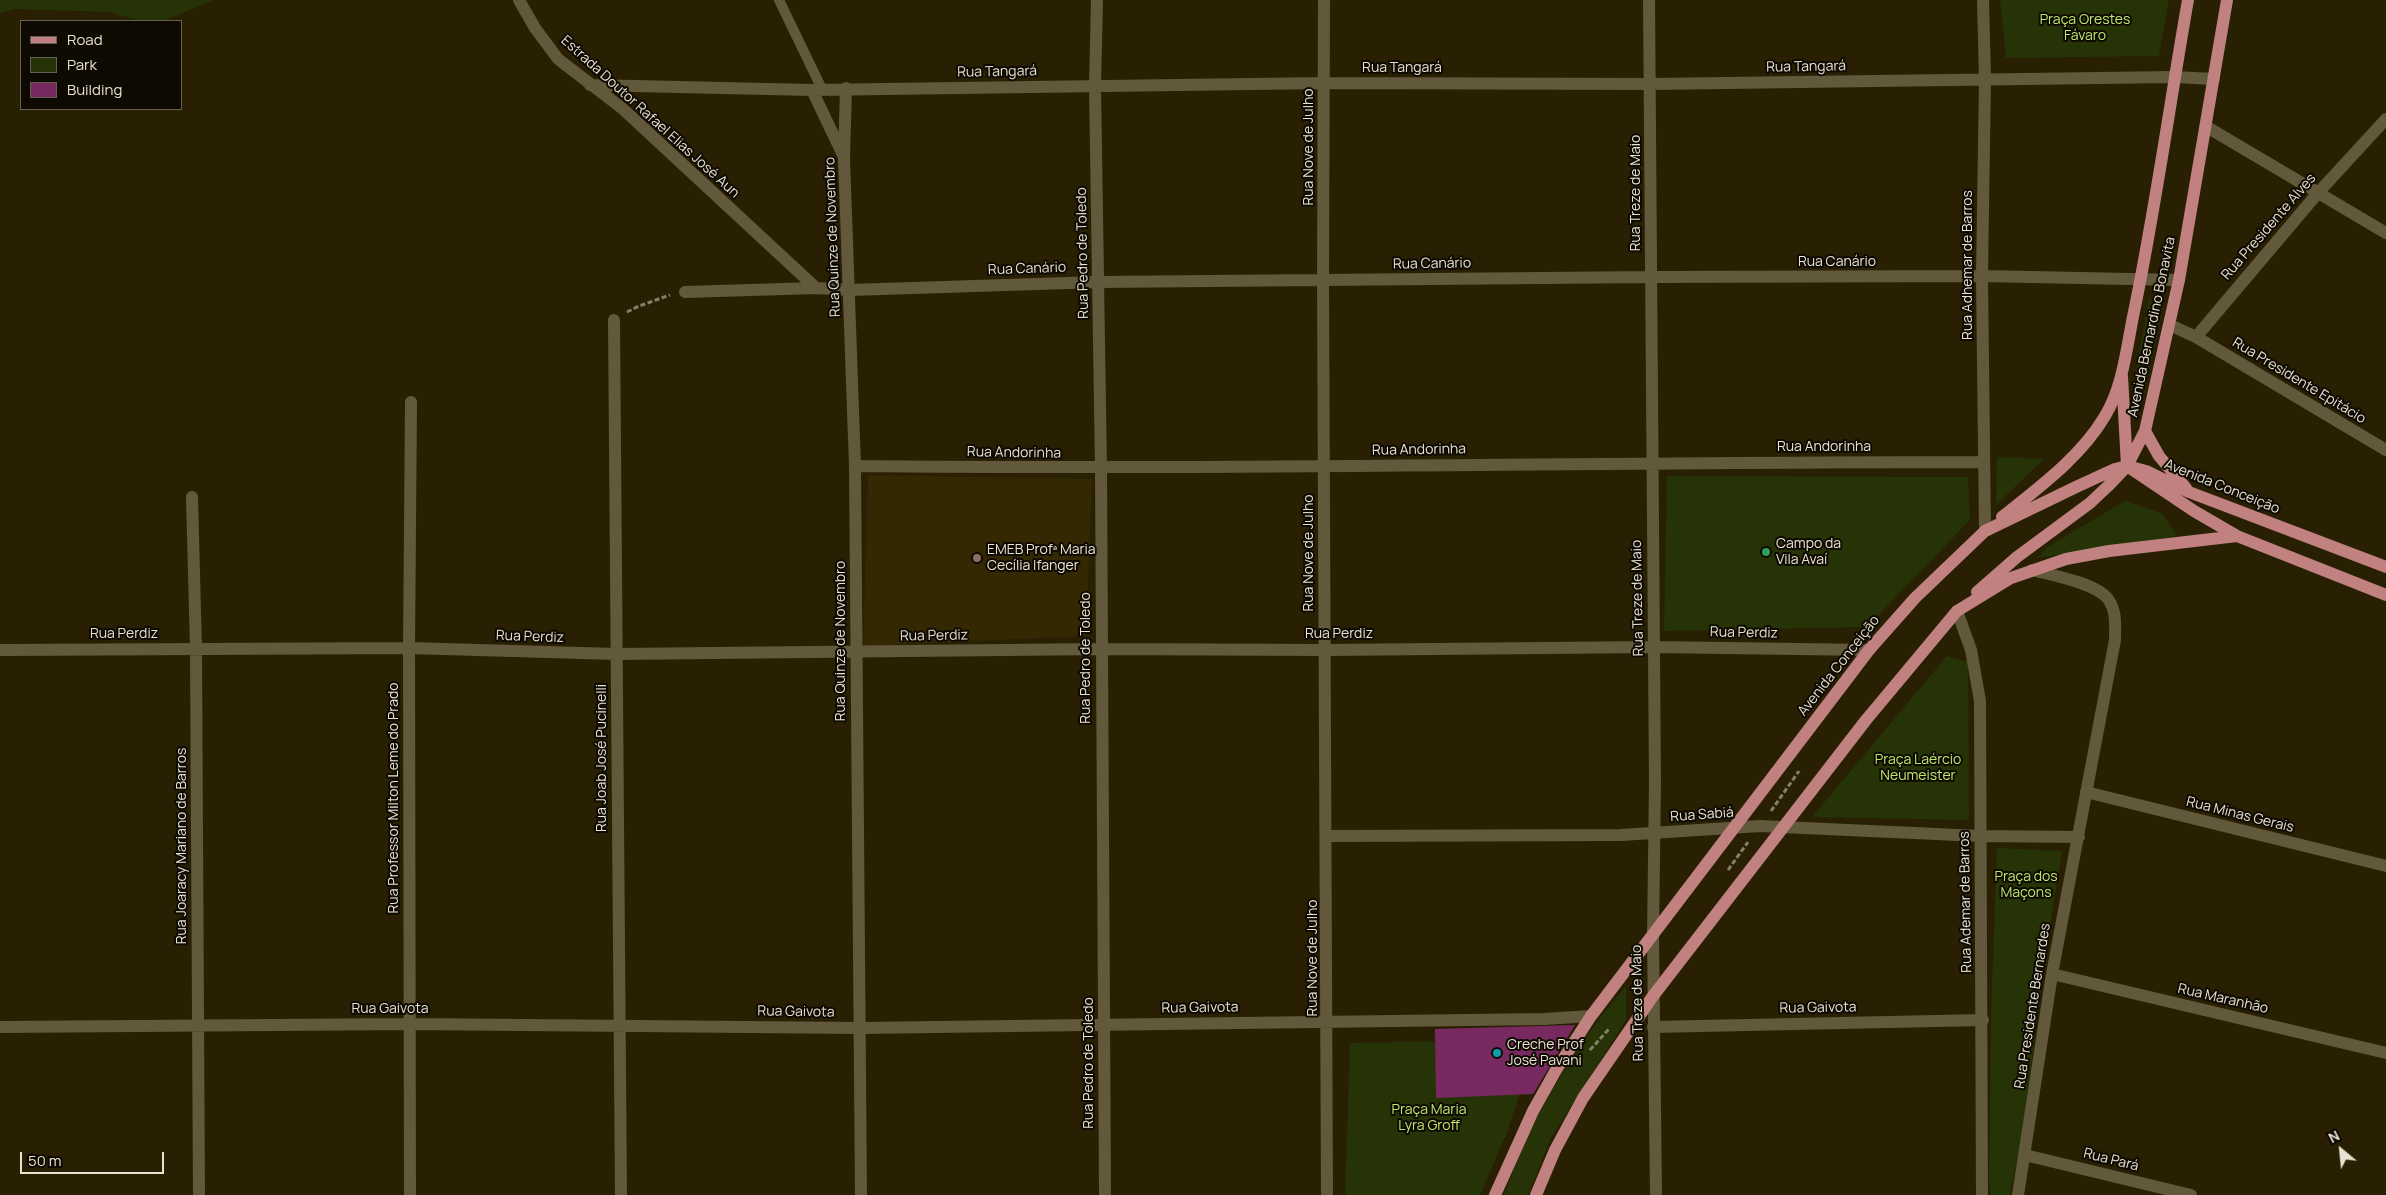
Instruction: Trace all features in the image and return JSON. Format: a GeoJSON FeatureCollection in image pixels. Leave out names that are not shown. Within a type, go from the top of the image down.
{"type":"FeatureCollection","features":[{"type":"Feature","properties":{"kind":"main road","name":"Avenida Bernardino Bonavita"},"geometry":{"type":"LineString","coordinates":[[1985,531],[2038,488],[2075,453],[2094,432],[2109,407],[2122,371],[2141,278],[2188,0]]}},
{"type":"Feature","properties":{"kind":"main road","name":"Avenida Bernardino Bonavita"},"geometry":{"type":"LineString","coordinates":[[1957,611],[1989,580],[2017,557],[2090,503],[2127,466],[2144,431],[2179,280],[2207,127],[2226,0]]}},
{"type":"Feature","properties":{"kind":"main road"},"geometry":{"type":"LineString","coordinates":[[2122,371],[2127,466],[2194,511],[2237,536],[2386,595]]}},
{"type":"Feature","properties":{"kind":"main road"},"geometry":{"type":"LineString","coordinates":[[2144,431],[2160,456],[2189,492]]}},
{"type":"Feature","properties":{"kind":"main road","name":"Avenida Conceição"},"geometry":{"type":"LineString","coordinates":[[1495,1195],[1532,1111],[1591,1016],[1869,650],[1915,598],[1985,531],[2115,469],[2127,466],[2146,471],[2189,492],[2386,568]]}},
{"type":"Feature","properties":{"kind":"main road"},"geometry":{"type":"LineString","coordinates":[[1536,1195],[1555,1150],[1583,1098],[1653,996],[1866,720],[1957,611],[2011,578],[2066,559],[2108,551],[2237,536]]}},
{"type":"Feature","properties":{"kind":"street","name":"Estrada Doutor Rafael Elias José Aun"},"geometry":{"type":"LineString","coordinates":[[520,0],[535,28],[558,59],[622,109],[816,288]]}},
{"type":"Feature","properties":{"kind":"street","name":"Rua Pedro de Toledo"},"geometry":{"type":"LineString","coordinates":[[1097,0],[1095,86],[1101,469],[1105,1195]]}},
{"type":"Feature","properties":{"kind":"street","name":"Rua Nove de Julho"},"geometry":{"type":"LineString","coordinates":[[1324,0],[1323,280],[1328,1022],[1327,1195]]}},
{"type":"Feature","properties":{"kind":"street","name":"Rua Treze de Maio"},"geometry":{"type":"LineString","coordinates":[[1649,0],[1654,647],[1652,936],[1656,1195]]}},
{"type":"Feature","properties":{"kind":"street","name":"Rua Adhemar de Barros"},"geometry":{"type":"LineString","coordinates":[[1983,0],[1985,80],[1982,276],[1985,531]]}},
{"type":"Feature","properties":{"kind":"street","name":"Rua Tangará"},"geometry":{"type":"LineString","coordinates":[[590,84],[817,89],[1324,83],[1651,84],[2174,77],[2214,80]]}},
{"type":"Feature","properties":{"kind":"street","name":"Rua Quinze de Novembro"},"geometry":{"type":"LineString","coordinates":[[846,88],[844,158],[850,290],[854,466],[861,1195]]}},
{"type":"Feature","properties":{"kind":"street"},"geometry":{"type":"LineString","coordinates":[[817,89],[844,158]]}},
{"type":"Feature","properties":{"kind":"street","name":"Rua Presidente Alves"},"geometry":{"type":"LineString","coordinates":[[2196,337],[2317,194],[2386,119]]}},
{"type":"Feature","properties":{"kind":"street"},"geometry":{"type":"LineString","coordinates":[[2207,127],[2317,194],[2386,233]]}},
{"type":"Feature","properties":{"kind":"street","name":"Rua Canário"},"geometry":{"type":"LineString","coordinates":[[685,292],[816,288],[850,290],[1099,282],[1652,277],[1982,276],[2179,280]]}},
{"type":"Feature","properties":{"kind":"street","name":"Rua Joab José Pucinelli"},"geometry":{"type":"LineString","coordinates":[[614,320],[618,1025],[621,1195]]}},
{"type":"Feature","properties":{"kind":"street"},"geometry":{"type":"LineString","coordinates":[[2170,325],[2196,337]]}},
{"type":"Feature","properties":{"kind":"street","name":"Rua Presidente Epitácio"},"geometry":{"type":"LineString","coordinates":[[2196,337],[2386,450]]}},
{"type":"Feature","properties":{"kind":"street","name":"Rua Professor Milton Leme do Prado"},"geometry":{"type":"LineString","coordinates":[[410,1195],[409,648],[411,402]]}},
{"type":"Feature","properties":{"kind":"street","name":"Rua Andorinha"},"geometry":{"type":"LineString","coordinates":[[854,466],[1101,469],[1652,462],[1984,462]]}},
{"type":"Feature","properties":{"kind":"street","name":"Rua Joaracy Mariano de Barros"},"geometry":{"type":"LineString","coordinates":[[192,497],[196,649],[199,1195]]}},
{"type":"Feature","properties":{"kind":"street","name":"Rua Presidente Bernardes"},"geometry":{"type":"LineString","coordinates":[[2018,1195],[2052,974],[2115,640],[2115,615],[2108,599],[2103,594],[2079,583],[2032,570]]}},
{"type":"Feature","properties":{"kind":"street","name":"Rua Ademar de Barros"},"geometry":{"type":"LineString","coordinates":[[1957,611],[1971,650],[1980,701],[1983,1020],[1982,1195]]}},
{"type":"Feature","properties":{"kind":"street","name":"Rua Perdiz"},"geometry":{"type":"LineString","coordinates":[[0,650],[409,648],[617,654],[1101,649],[1325,650],[1654,647],[1869,650]]}},
{"type":"Feature","properties":{"kind":"street","name":"Rua Minas Gerais"},"geometry":{"type":"LineString","coordinates":[[2086,792],[2386,866]]}},
{"type":"Feature","properties":{"kind":"street","name":"Rua Sabiá"},"geometry":{"type":"LineString","coordinates":[[1327,836],[1654,834],[1735,827],[1784,827],[1980,836],[2079,836]]}},
{"type":"Feature","properties":{"kind":"street","name":"Rua Maranhão"},"geometry":{"type":"LineString","coordinates":[[2052,974],[2386,1054]]}},
{"type":"Feature","properties":{"kind":"street","name":"Rua Gaivota"},"geometry":{"type":"LineString","coordinates":[[0,1027],[410,1024],[860,1028],[1328,1022],[1591,1016]]}},
{"type":"Feature","properties":{"kind":"street","name":"Rua Gaivota"},"geometry":{"type":"LineString","coordinates":[[1653,1027],[1983,1020]]}},
{"type":"Feature","properties":{"kind":"street","name":"Rua Pará"},"geometry":{"type":"LineString","coordinates":[[2024,1155],[2191,1195]]}},
{"type":"Feature","properties":{"kind":"lane"},"geometry":{"type":"LineString","coordinates":[[779,0],[817,89]]}},
{"type":"Feature","properties":{"kind":"path"},"geometry":{"type":"LineString","coordinates":[[614,320],[645,303],[685,292]]}},
{"type":"Feature","properties":{"kind":"shaded area","name":"EMEB Profª Maria Cecília Ifanger"},"geometry":{"type":"Polygon","coordinates":[[[868,475],[1092,479],[1086,636],[863,646],[868,475]]]}},
{"type":"Feature","properties":{"kind":"green space"},"geometry":{"type":"Polygon","coordinates":[[[0,0],[214,0],[165,20],[137,20],[109,12],[15,9],[0,13],[0,0]]]}},
{"type":"Feature","properties":{"kind":"green space","name":"Praça Orestes Fávaro"},"geometry":{"type":"Polygon","coordinates":[[[2000,0],[2169,0],[2159,56],[2006,58],[2000,0]]]}},
{"type":"Feature","properties":{"kind":"green space"},"geometry":{"type":"Polygon","coordinates":[[[2149,299],[2163,308],[2143,399],[2132,395],[2149,299]]]}},
{"type":"Feature","properties":{"kind":"green space"},"geometry":{"type":"Polygon","coordinates":[[[1997,457],[2044,459],[1996,505],[1997,457]]]}},
{"type":"Feature","properties":{"kind":"green space","name":"Campo da Vila Avaí"},"geometry":{"type":"Polygon","coordinates":[[[1667,476],[1968,477],[1970,520],[1867,627],[1664,631],[1667,476]]]}},
{"type":"Feature","properties":{"kind":"green space"},"geometry":{"type":"Polygon","coordinates":[[[2125,501],[2161,513],[2178,536],[2037,558],[2049,546],[2125,501]]]}},
{"type":"Feature","properties":{"kind":"green space","name":"Praça Laércio Neumeister"},"geometry":{"type":"Polygon","coordinates":[[[1947,656],[1968,662],[1969,820],[1812,817],[1947,656]]]}},
{"type":"Feature","properties":{"kind":"green space","name":"Praça dos Maçons"},"geometry":{"type":"Polygon","coordinates":[[[1997,848],[2062,851],[2044,964],[2022,1136],[2010,1195],[1991,1195],[1989,1184],[1991,1014],[1997,848]]]}},
{"type":"Feature","properties":{"kind":"green space"},"geometry":{"type":"Polygon","coordinates":[[[1626,986],[1626,1020],[1551,1138],[1528,1195],[1504,1195],[1526,1139],[1551,1093],[1586,1038],[1626,986]]]}},
{"type":"Feature","properties":{"kind":"green space","name":"Praça Maria Lyra Groff"},"geometry":{"type":"Polygon","coordinates":[[[1538,1039],[1506,1135],[1480,1195],[1345,1195],[1350,1043],[1538,1039]]]}},
{"type":"Feature","properties":{"kind":"building","name":"Creche Prof José Pavani"},"geometry":{"type":"Polygon","coordinates":[[[1575,1025],[1533,1094],[1436,1098],[1435,1029],[1575,1025]]]}},
{"type":"Feature","properties":{"kind":"place","name":"Campo da Vila Avaí"},"geometry":{"type":"Point","coordinates":[1766,552]}},
{"type":"Feature","properties":{"kind":"place","name":"EMEB Profª Maria Cecília Ifanger"},"geometry":{"type":"Point","coordinates":[977,558]}},
{"type":"Feature","properties":{"kind":"place","name":"Creche Prof José Pavani"},"geometry":{"type":"Point","coordinates":[1497,1053]}}]}
